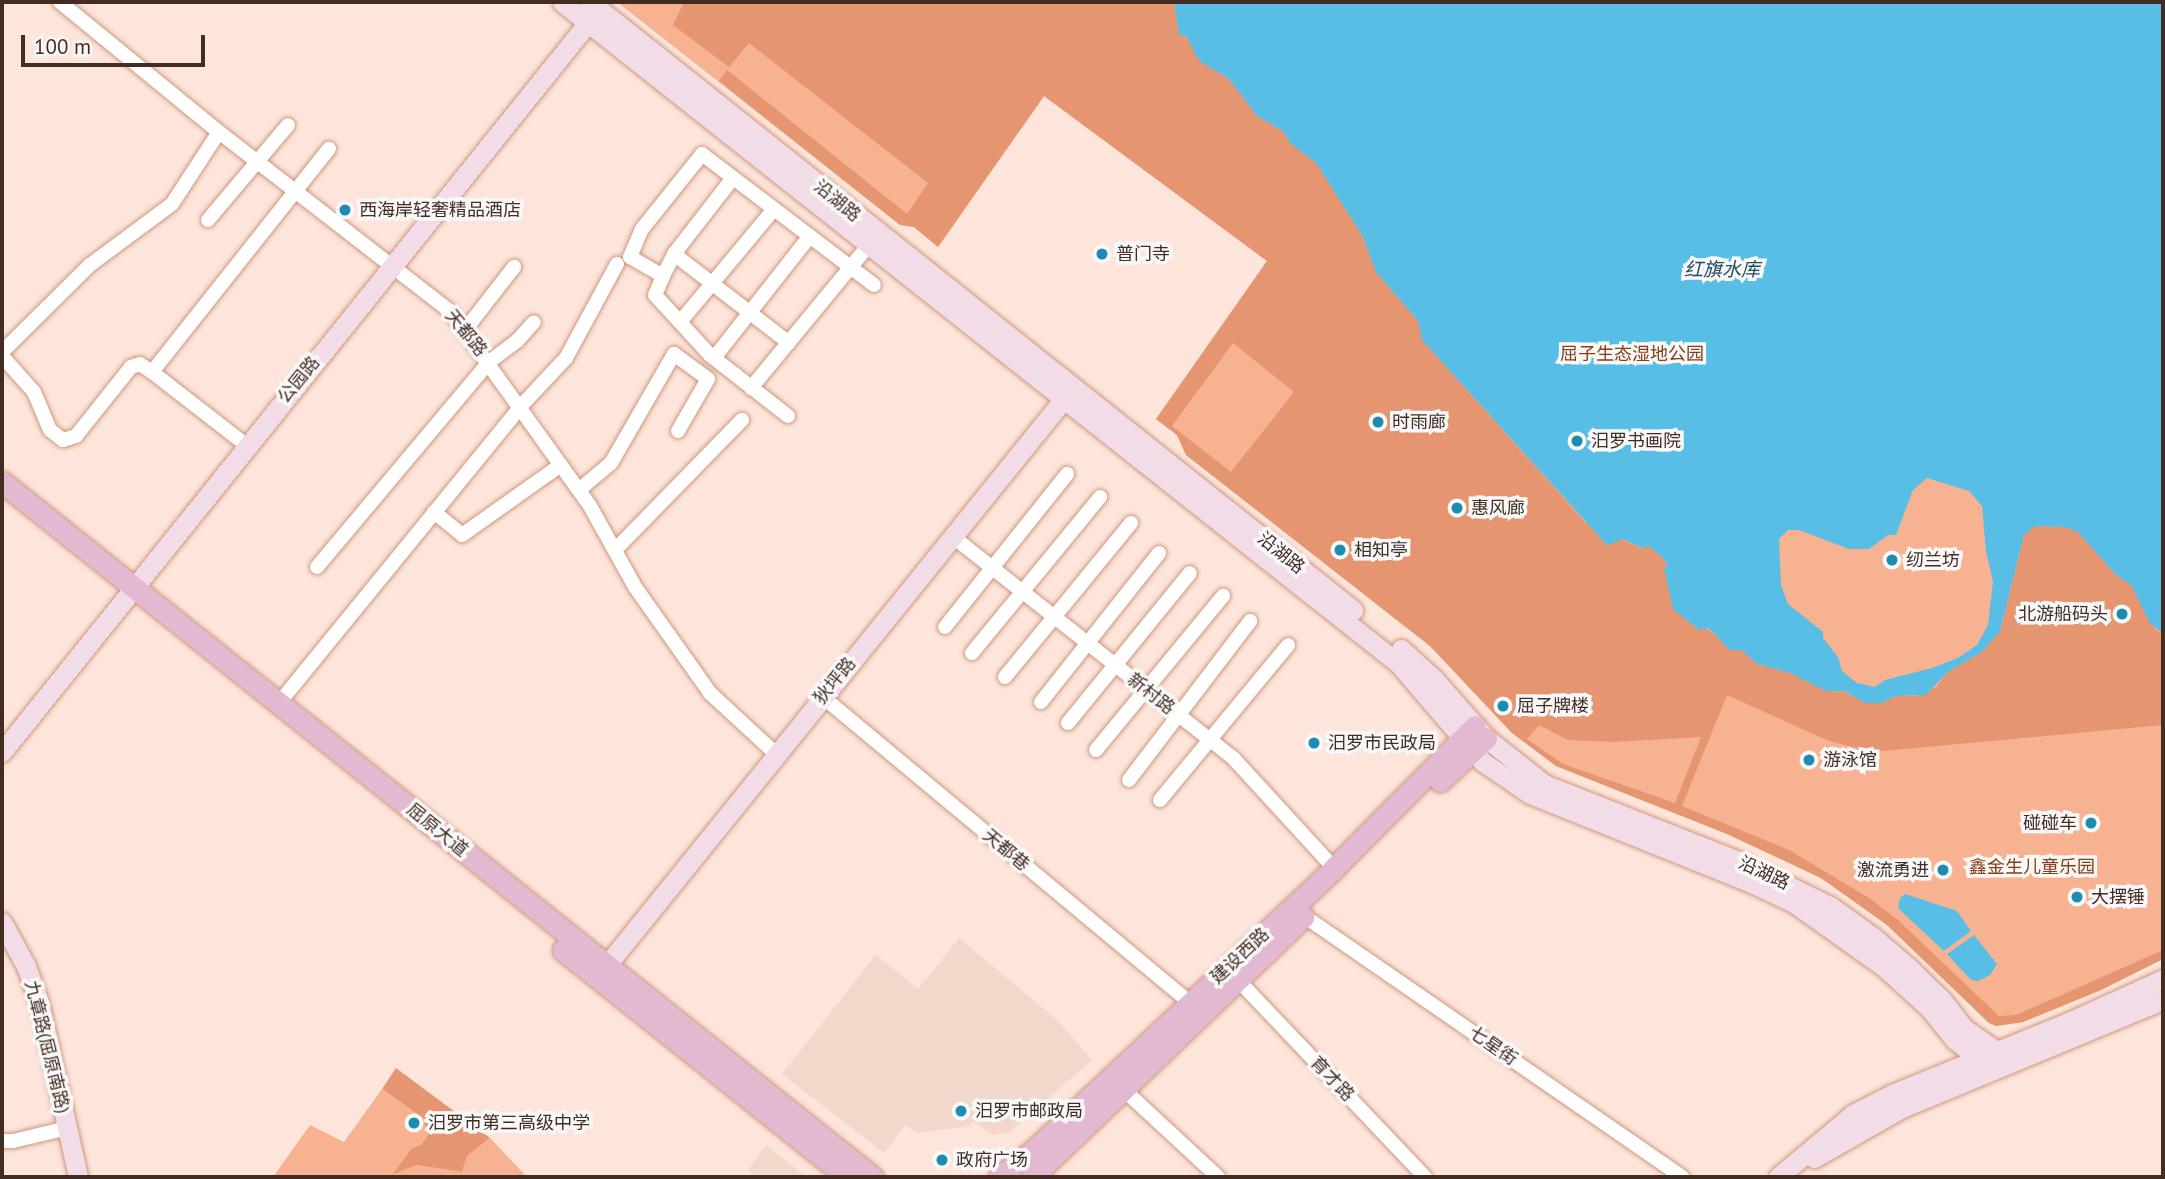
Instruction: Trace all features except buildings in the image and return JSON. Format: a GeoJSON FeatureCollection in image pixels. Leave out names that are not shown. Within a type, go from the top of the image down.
{"type":"FeatureCollection","features":[{"type":"Feature","properties":{"kind":"main road","name":"沿湖路"},"geometry":{"type":"LineString","coordinates":[[562,2],[592,11],[882,236],[1069,393]]}},
{"type":"Feature","properties":{"kind":"main road","name":"沿湖路"},"geometry":{"type":"LineString","coordinates":[[592,11],[869,245],[1069,393],[1409,655],[1473,738],[1537,789],[1794,903],[1884,967],[1929,1008],[1955,1040],[1991,1059]]}},
{"type":"Feature","properties":{"kind":"main road","name":"公园路"},"geometry":{"type":"LineString","coordinates":[[2,752],[246,445],[394,265],[592,11]]}},
{"type":"Feature","properties":{"kind":"main road","name":"狄坪路"},"geometry":{"type":"LineString","coordinates":[[602,972],[1069,393]]}},
{"type":"Feature","properties":{"kind":"main road","name":"屈原大道"},"geometry":{"type":"LineString","coordinates":[[2,482],[128,592],[860,1175]]}},
{"type":"Feature","properties":{"kind":"main road","name":"屈原大道"},"geometry":{"type":"LineString","coordinates":[[2,500],[279,703],[602,972]]}},
{"type":"Feature","properties":{"kind":"main road","name":"建设西路"},"geometry":{"type":"LineString","coordinates":[[998,1175],[1033,1151],[1335,868],[1411,793],[1473,738]]}},
{"type":"Feature","properties":{"kind":"main road","name":"建设西路"},"geometry":{"type":"LineString","coordinates":[[1032,1177],[1304,916],[1473,738]]}},
{"type":"Feature","properties":{"kind":"main road","name":"沿湖路"},"geometry":{"type":"LineString","coordinates":[[1537,789],[1736,860],[1830,906],[1873,937],[1942,1000],[1991,1059]]}},
{"type":"Feature","properties":{"kind":"main road","name":"九章路(屈原南路)"},"geometry":{"type":"LineString","coordinates":[[2,922],[26,966],[39,1002],[78,1177]]}},
{"type":"Feature","properties":{"kind":"main road"},"geometry":{"type":"LineString","coordinates":[[2,937],[21,973],[32,1006],[69,1177]]}},
{"type":"Feature","properties":{"kind":"main road"},"geometry":{"type":"LineString","coordinates":[[1791,1177],[1813,1159],[1991,1059],[2163,979]]}},
{"type":"Feature","properties":{"kind":"main road"},"geometry":{"type":"LineString","coordinates":[[1778,1177],[1853,1114],[1936,1076],[2163,1000]]}},
{"type":"Feature","properties":{"kind":"main road"},"geometry":{"type":"LineString","coordinates":[[1936,1076],[1951,1058],[1955,1040]]}},
{"type":"Feature","properties":{"kind":"main road"},"geometry":{"type":"LineString","coordinates":[[860,1175],[884,1177]]}},
{"type":"Feature","properties":{"kind":"street","name":"天都路"},"geometry":{"type":"LineString","coordinates":[[60,2],[219,132],[450,311],[579,490],[635,587],[710,693],[776,754]]}},
{"type":"Feature","properties":{"kind":"street"},"geometry":{"type":"LineString","coordinates":[[208,220],[288,125]]}},
{"type":"Feature","properties":{"kind":"street"},"geometry":{"type":"LineString","coordinates":[[219,132],[172,204],[90,265],[2,354],[34,392],[50,430],[64,440],[76,436],[131,368],[140,364],[246,445]]}},
{"type":"Feature","properties":{"kind":"street"},"geometry":{"type":"LineString","coordinates":[[152,372],[329,149]]}},
{"type":"Feature","properties":{"kind":"street"},"geometry":{"type":"LineString","coordinates":[[663,276],[630,257],[642,229],[702,154],[874,285]]}},
{"type":"Feature","properties":{"kind":"street"},"geometry":{"type":"LineString","coordinates":[[733,178],[674,254],[655,295],[714,358],[788,416]]}},
{"type":"Feature","properties":{"kind":"street"},"geometry":{"type":"LineString","coordinates":[[680,321],[774,209]]}},
{"type":"Feature","properties":{"kind":"street"},"geometry":{"type":"LineString","coordinates":[[714,358],[810,236]]}},
{"type":"Feature","properties":{"kind":"street"},"geometry":{"type":"LineString","coordinates":[[751,388],[869,245]]}},
{"type":"Feature","properties":{"kind":"street"},"geometry":{"type":"LineString","coordinates":[[674,254],[789,342]]}},
{"type":"Feature","properties":{"kind":"street"},"geometry":{"type":"LineString","coordinates":[[279,703],[520,407],[566,358],[617,264]]}},
{"type":"Feature","properties":{"kind":"street"},"geometry":{"type":"LineString","coordinates":[[464,330],[514,267]]}},
{"type":"Feature","properties":{"kind":"street"},"geometry":{"type":"LineString","coordinates":[[317,567],[489,362],[517,341],[534,322]]}},
{"type":"Feature","properties":{"kind":"street"},"geometry":{"type":"LineString","coordinates":[[579,490],[611,463],[674,354],[708,379],[678,432]]}},
{"type":"Feature","properties":{"kind":"street"},"geometry":{"type":"LineString","coordinates":[[615,550],[742,420]]}},
{"type":"Feature","properties":{"kind":"street"},"geometry":{"type":"LineString","coordinates":[[434,512],[463,535],[561,465]]}},
{"type":"Feature","properties":{"kind":"street"},"geometry":{"type":"LineString","coordinates":[[945,627],[1067,474]]}},
{"type":"Feature","properties":{"kind":"street"},"geometry":{"type":"LineString","coordinates":[[972,653],[1100,497]]}},
{"type":"Feature","properties":{"kind":"street"},"geometry":{"type":"LineString","coordinates":[[1004,677],[1131,523]]}},
{"type":"Feature","properties":{"kind":"street","name":"新村路"},"geometry":{"type":"LineString","coordinates":[[952,536],[1234,759],[1335,868]]}},
{"type":"Feature","properties":{"kind":"street"},"geometry":{"type":"LineString","coordinates":[[1041,702],[1159,553]]}},
{"type":"Feature","properties":{"kind":"street"},"geometry":{"type":"LineString","coordinates":[[1069,723],[1190,573]]}},
{"type":"Feature","properties":{"kind":"street"},"geometry":{"type":"LineString","coordinates":[[1096,750],[1223,596]]}},
{"type":"Feature","properties":{"kind":"street"},"geometry":{"type":"LineString","coordinates":[[1129,780],[1250,621]]}},
{"type":"Feature","properties":{"kind":"street"},"geometry":{"type":"LineString","coordinates":[[1160,800],[1288,645]]}},
{"type":"Feature","properties":{"kind":"street","name":"天都巷"},"geometry":{"type":"LineString","coordinates":[[823,697],[1190,1003]]}},
{"type":"Feature","properties":{"kind":"street","name":"七星街"},"geometry":{"type":"LineString","coordinates":[[1304,916],[1683,1177]]}},
{"type":"Feature","properties":{"kind":"street","name":"育才路"},"geometry":{"type":"LineString","coordinates":[[1238,980],[1425,1177]]}},
{"type":"Feature","properties":{"kind":"street"},"geometry":{"type":"LineString","coordinates":[[1122,1088],[1218,1177]]}},
{"type":"Feature","properties":{"kind":"street"},"geometry":{"type":"LineString","coordinates":[[2,1141],[13,1142],[59,1130]]}},
{"type":"Feature","properties":{"kind":"shaded area"},"geometry":{"type":"Polygon","coordinates":[[[684,2],[1174,2],[1178,27],[1205,63],[1229,79],[1257,116],[1283,131],[1290,143],[1316,163],[1362,235],[1376,272],[1418,321],[1422,340],[1586,523],[1643,549],[1647,545],[1659,554],[1668,565],[1664,568],[1672,593],[1672,605],[1720,638],[1729,650],[1742,650],[1757,664],[1790,673],[1836,692],[1843,691],[1865,703],[1882,703],[1896,696],[1916,696],[1936,687],[1948,672],[1983,651],[2000,631],[2024,535],[2034,526],[2065,527],[2078,532],[2115,574],[2131,585],[2155,629],[2163,634],[2163,725],[1872,752],[1829,741],[1727,695],[1682,806],[1789,850],[1869,898],[1898,920],[1999,1016],[2016,1015],[2163,950],[2163,959],[2101,990],[2023,1022],[1996,1026],[1989,1023],[1887,925],[1821,878],[1727,834],[1556,766],[1512,733],[1430,646],[1186,455],[1177,435],[1156,419],[1267,261],[1044,96],[938,247],[914,227],[900,225],[719,81],[727,70],[907,214],[928,183],[749,43],[729,67],[673,25],[684,2]],[[1233,343],[1172,426],[1231,472],[1294,392],[1233,343]],[[1539,725],[1527,739],[1563,764],[1675,803],[1701,737],[1612,742],[1568,740],[1539,725]]]}},
{"type":"Feature","properties":{"kind":"shaded area"},"geometry":{"type":"Polygon","coordinates":[[[959,938],[1057,1020],[1092,1060],[1008,1133],[993,1135],[973,1121],[969,1126],[916,1133],[906,1125],[884,1153],[782,1074],[876,955],[918,989],[959,938]]]}},
{"type":"Feature","properties":{"kind":"shaded area"},"geometry":{"type":"Polygon","coordinates":[[[396,1068],[490,1138],[467,1156],[462,1172],[416,1165],[393,1174],[411,1149],[421,1145],[431,1131],[424,1125],[427,1121],[382,1089],[396,1068]]]}},
{"type":"Feature","properties":{"kind":"shaded area"},"geometry":{"type":"Polygon","coordinates":[[[766,1145],[806,1177],[755,1177],[748,1170],[766,1145]]]}},
{"type":"Feature","properties":{"kind":"green space","name":"屈子生态湿地公园"},"geometry":{"type":"Polygon","coordinates":[[[617,2],[2163,2],[2163,959],[2101,990],[2023,1022],[1996,1026],[1989,1023],[1887,925],[1821,878],[1727,834],[1556,766],[1512,733],[1430,646],[1186,455],[1177,435],[1156,419],[1267,261],[1044,96],[938,247],[914,227],[900,225],[617,2]]]}},
{"type":"Feature","properties":{"kind":"green space","name":"汨罗市第三高级中学"},"geometry":{"type":"Polygon","coordinates":[[[382,1089],[427,1121],[432,1130],[421,1145],[416,1165],[462,1172],[467,1156],[490,1138],[527,1177],[273,1177],[310,1125],[344,1142],[382,1089]]]}},
{"type":"Feature","properties":{"kind":"water","name":"红旗水库"},"geometry":{"type":"Polygon","coordinates":[[[1174,2],[2163,2],[2163,634],[2150,623],[2131,585],[2115,574],[2078,532],[2065,527],[2035,526],[2024,535],[2000,631],[1983,651],[1948,672],[1926,695],[1896,696],[1882,703],[1865,703],[1844,691],[1826,691],[1790,673],[1757,664],[1742,650],[1729,650],[1714,633],[1707,628],[1699,630],[1673,609],[1664,568],[1668,565],[1659,554],[1647,545],[1644,549],[1623,539],[1609,545],[1605,543],[1422,340],[1418,321],[1376,272],[1362,235],[1316,163],[1290,143],[1283,131],[1257,116],[1229,79],[1199,61],[1186,36],[1179,35],[1174,2]],[[1927,478],[1913,490],[1896,535],[1888,535],[1869,549],[1849,549],[1799,530],[1788,530],[1779,539],[1781,585],[1788,604],[1823,632],[1823,638],[1838,657],[1842,671],[1857,683],[1875,687],[1885,680],[1958,658],[1977,645],[1988,625],[1993,582],[1986,551],[1982,506],[1969,491],[1927,478]]]}},
{"type":"Feature","properties":{"kind":"water"},"geometry":{"type":"Polygon","coordinates":[[[1905,894],[1957,911],[1971,931],[1944,951],[1898,908],[1900,898],[1905,894]]]}},
{"type":"Feature","properties":{"kind":"water"},"geometry":{"type":"Polygon","coordinates":[[[1974,935],[1997,964],[1990,975],[1978,981],[1971,980],[1947,954],[1974,935]]]}},
{"type":"Feature","properties":{"kind":"place","name":"西海岸轻奢精品酒店"},"geometry":{"type":"Point","coordinates":[345,210]}},
{"type":"Feature","properties":{"kind":"place","name":"普门寺"},"geometry":{"type":"Point","coordinates":[1102,254]}},
{"type":"Feature","properties":{"kind":"place","name":"时雨廊"},"geometry":{"type":"Point","coordinates":[1378,422]}},
{"type":"Feature","properties":{"kind":"place","name":"汨罗书画院"},"geometry":{"type":"Point","coordinates":[1577,441]}},
{"type":"Feature","properties":{"kind":"place","name":"惠风廊"},"geometry":{"type":"Point","coordinates":[1457,508]}},
{"type":"Feature","properties":{"kind":"place","name":"相知亭"},"geometry":{"type":"Point","coordinates":[1340,550]}},
{"type":"Feature","properties":{"kind":"place","name":"纫兰坊"},"geometry":{"type":"Point","coordinates":[1892,560]}},
{"type":"Feature","properties":{"kind":"place","name":"北游船码头"},"geometry":{"type":"Point","coordinates":[2122,614]}},
{"type":"Feature","properties":{"kind":"place","name":"屈子牌楼"},"geometry":{"type":"Point","coordinates":[1503,706]}},
{"type":"Feature","properties":{"kind":"place","name":"汨罗市民政局"},"geometry":{"type":"Point","coordinates":[1314,743]}},
{"type":"Feature","properties":{"kind":"place","name":"游泳馆"},"geometry":{"type":"Point","coordinates":[1809,760]}},
{"type":"Feature","properties":{"kind":"place","name":"碰碰车"},"geometry":{"type":"Point","coordinates":[2091,823]}},
{"type":"Feature","properties":{"kind":"place","name":"激流勇进"},"geometry":{"type":"Point","coordinates":[1943,870]}},
{"type":"Feature","properties":{"kind":"place","name":"大摆锤"},"geometry":{"type":"Point","coordinates":[2077,897]}},
{"type":"Feature","properties":{"kind":"place","name":"汨罗市邮政局"},"geometry":{"type":"Point","coordinates":[961,1111]}},
{"type":"Feature","properties":{"kind":"place","name":"汨罗市第三高级中学"},"geometry":{"type":"Point","coordinates":[414,1123]}},
{"type":"Feature","properties":{"kind":"place","name":"政府广场"},"geometry":{"type":"Point","coordinates":[942,1160]}},
{"type":"Feature","properties":{"kind":"park label","name":"鑫金生儿童乐园"},"geometry":{"type":"Point","coordinates":[2032,867]}}]}
